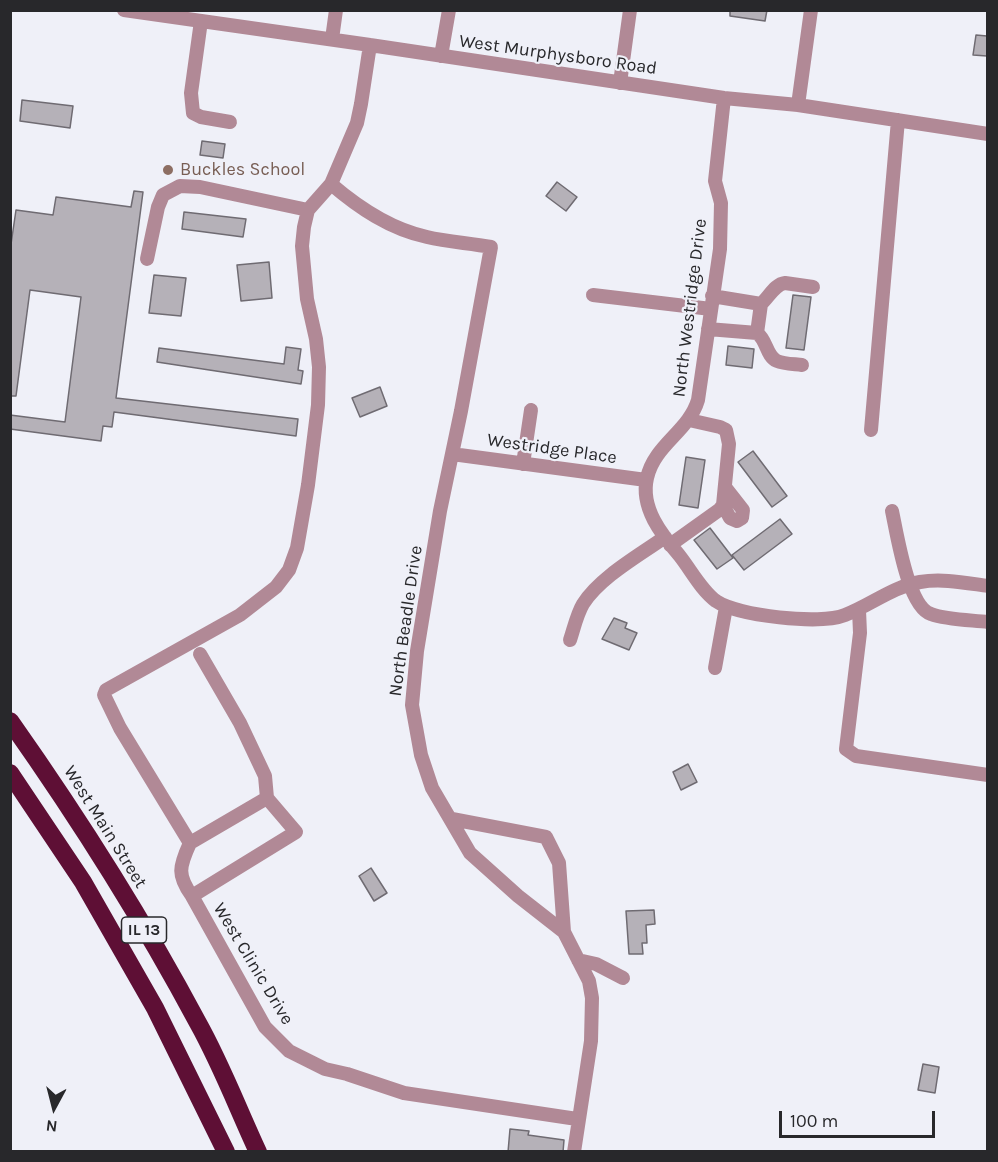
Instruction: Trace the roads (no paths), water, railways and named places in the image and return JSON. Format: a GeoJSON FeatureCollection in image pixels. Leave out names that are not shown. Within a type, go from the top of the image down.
{"type":"FeatureCollection","features":[{"type":"Feature","properties":{"kind":"highway","name":"West Main Street"},"geometry":{"type":"LineString","coordinates":[[10,721],[88,837],[171,975],[199,1025],[258,1152]]}},
{"type":"Feature","properties":{"kind":"highway","name":"IL 13"},"geometry":{"type":"LineString","coordinates":[[10,773],[83,882],[155,1008],[226,1152]]}},
{"type":"Feature","properties":{"kind":"street","name":"West Murphysboro Road"},"geometry":{"type":"LineString","coordinates":[[124,10],[170,14],[201,21],[620,83],[724,98],[798,105],[987,134]]}},
{"type":"Feature","properties":{"kind":"street"},"geometry":{"type":"LineString","coordinates":[[332,39],[336,10]]}},
{"type":"Feature","properties":{"kind":"street"},"geometry":{"type":"LineString","coordinates":[[441,56],[449,10]]}},
{"type":"Feature","properties":{"kind":"street"},"geometry":{"type":"LineString","coordinates":[[620,83],[630,10]]}},
{"type":"Feature","properties":{"kind":"street"},"geometry":{"type":"LineString","coordinates":[[798,105],[811,10]]}},
{"type":"Feature","properties":{"kind":"street"},"geometry":{"type":"LineString","coordinates":[[201,21],[192,93],[193,113],[201,117],[230,122]]}},
{"type":"Feature","properties":{"kind":"street"},"geometry":{"type":"LineString","coordinates":[[267,798],[190,843],[120,728],[104,695],[106,690],[240,615],[276,587],[289,570],[297,548],[318,405],[319,367],[316,339],[307,299],[302,246],[308,210],[331,184],[357,123],[362,104],[370,45]]}},
{"type":"Feature","properties":{"kind":"street","name":"North Westridge Drive"},"geometry":{"type":"LineString","coordinates":[[646,480],[651,464],[659,451],[695,412],[698,400],[721,225],[720,203],[715,181],[724,98]]}},
{"type":"Feature","properties":{"kind":"street"},"geometry":{"type":"LineString","coordinates":[[871,430],[898,120]]}},
{"type":"Feature","properties":{"kind":"street","name":"North Beadle Drive"},"geometry":{"type":"LineString","coordinates":[[331,184],[358,207],[390,225],[426,237],[491,247],[417,651],[412,705],[421,755],[432,788],[470,853],[518,896],[564,932],[589,981],[592,998],[591,1041],[574,1152]]}},
{"type":"Feature","properties":{"kind":"street"},"geometry":{"type":"LineString","coordinates":[[147,259],[158,207],[163,195],[180,186],[200,187],[308,210]]}},
{"type":"Feature","properties":{"kind":"street"},"geometry":{"type":"LineString","coordinates":[[757,333],[761,304],[780,283],[813,286]]}},
{"type":"Feature","properties":{"kind":"street"},"geometry":{"type":"LineString","coordinates":[[593,296],[761,304]]}},
{"type":"Feature","properties":{"kind":"street"},"geometry":{"type":"LineString","coordinates":[[708,329],[757,333],[777,361],[802,365]]}},
{"type":"Feature","properties":{"kind":"street"},"geometry":{"type":"LineString","coordinates":[[523,464],[531,410]]}},
{"type":"Feature","properties":{"kind":"street"},"geometry":{"type":"LineString","coordinates":[[570,640],[579,614],[588,598],[617,572],[719,510],[723,505],[729,444],[726,430],[688,420]]}},
{"type":"Feature","properties":{"kind":"street","name":"Westridge Place"},"geometry":{"type":"LineString","coordinates":[[452,454],[646,480]]}},
{"type":"Feature","properties":{"kind":"street"},"geometry":{"type":"LineString","coordinates":[[646,480],[648,504],[656,525],[704,590],[726,607],[824,620],[853,612],[891,591],[910,584],[941,581],[987,586]]}},
{"type":"Feature","properties":{"kind":"street"},"geometry":{"type":"LineString","coordinates":[[723,505],[730,518],[738,521],[742,518],[743,510],[725,487]]}},
{"type":"Feature","properties":{"kind":"street"},"geometry":{"type":"LineString","coordinates":[[892,511],[910,584],[920,607],[930,614],[987,622]]}},
{"type":"Feature","properties":{"kind":"street"},"geometry":{"type":"LineString","coordinates":[[715,668],[726,607]]}},
{"type":"Feature","properties":{"kind":"street"},"geometry":{"type":"LineString","coordinates":[[853,612],[860,633],[846,749],[856,756],[987,775]]}},
{"type":"Feature","properties":{"kind":"street"},"geometry":{"type":"LineString","coordinates":[[192,896],[296,832],[267,798],[264,776],[240,723],[200,654]]}},
{"type":"Feature","properties":{"kind":"street"},"geometry":{"type":"LineString","coordinates":[[452,819],[546,837],[559,863],[564,932]]}},
{"type":"Feature","properties":{"kind":"street","name":"West Clinic Drive"},"geometry":{"type":"LineString","coordinates":[[190,843],[180,872],[182,882],[265,1027],[289,1051],[310,1063],[404,1093],[578,1119]]}},
{"type":"Feature","properties":{"kind":"street"},"geometry":{"type":"LineString","coordinates":[[578,960],[596,964],[623,978]]}},
{"type":"Feature","properties":{"kind":"place","name":"Buckles School"},"geometry":{"type":"Point","coordinates":[168,170]}}]}
